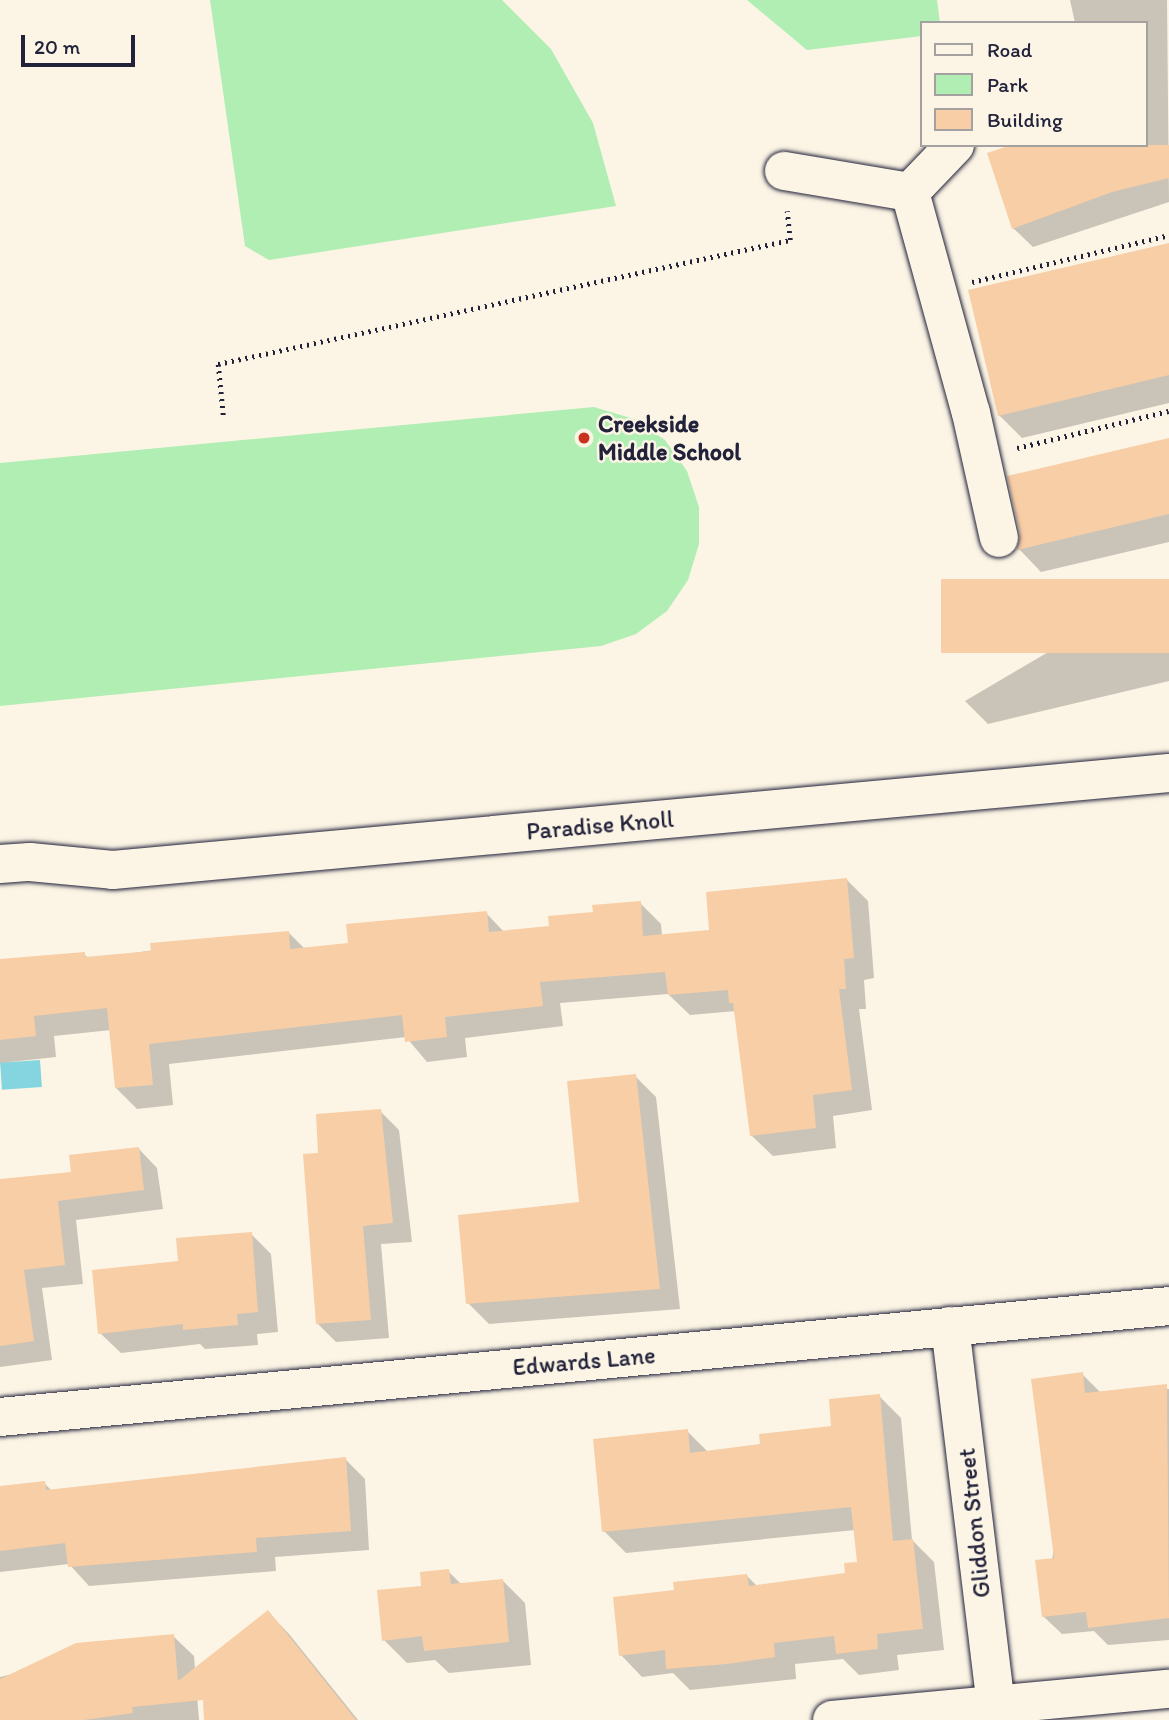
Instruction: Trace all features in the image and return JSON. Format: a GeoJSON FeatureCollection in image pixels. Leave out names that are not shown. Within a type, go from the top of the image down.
{"type":"FeatureCollection","features":[{"type":"Feature","properties":{"kind":"street"},"geometry":{"type":"LineString","coordinates":[[910,192],[953,147]]}},
{"type":"Feature","properties":{"kind":"street"},"geometry":{"type":"LineString","coordinates":[[784,171],[910,192]]}},
{"type":"Feature","properties":{"kind":"street"},"geometry":{"type":"LineString","coordinates":[[910,192],[935,291],[971,412],[999,538]]}},
{"type":"Feature","properties":{"kind":"street","name":"Paradise Knoll"},"geometry":{"type":"LineString","coordinates":[[15,863],[113,870],[1169,773]]}},
{"type":"Feature","properties":{"kind":"street","name":"Edwards Lane"},"geometry":{"type":"LineString","coordinates":[[0,1416],[1169,1306]]}},
{"type":"Feature","properties":{"kind":"street","name":"Gliddon Street"},"geometry":{"type":"LineString","coordinates":[[950,1326],[996,1712]]}},
{"type":"Feature","properties":{"kind":"street"},"geometry":{"type":"LineString","coordinates":[[832,1720],[996,1712],[1169,1689]]}},
{"type":"Feature","properties":{"kind":"path"},"geometry":{"type":"LineString","coordinates":[[223,415],[218,364],[790,240],[784,171]]}},
{"type":"Feature","properties":{"kind":"path"},"geometry":{"type":"LineString","coordinates":[[935,291],[1169,235]]}},
{"type":"Feature","properties":{"kind":"path"},"geometry":{"type":"LineString","coordinates":[[1003,451],[1169,411]]}},
{"type":"Feature","properties":{"kind":"green space"},"geometry":{"type":"Polygon","coordinates":[[[210,0],[502,0],[551,49],[593,123],[616,206],[269,260],[245,246],[210,0]]]}},
{"type":"Feature","properties":{"kind":"green space"},"geometry":{"type":"Polygon","coordinates":[[[747,0],[937,0],[940,21],[920,21],[920,36],[807,50],[747,0]]]}},
{"type":"Feature","properties":{"kind":"green space"},"geometry":{"type":"Polygon","coordinates":[[[594,407],[634,419],[665,440],[687,471],[699,507],[699,544],[688,580],[667,611],[636,634],[601,646],[0,706],[0,463],[594,407]]]}},
{"type":"Feature","properties":{"kind":"water"},"geometry":{"type":"Polygon","coordinates":[[[40,1060],[42,1087],[2,1090],[0,1063],[40,1060]]]}},
{"type":"Feature","properties":{"kind":"building"},"geometry":{"type":"Polygon","coordinates":[[[1169,145],[1169,178],[1112,192],[1012,229],[987,153],[1005,147],[1169,145]]]}},
{"type":"Feature","properties":{"kind":"building"},"geometry":{"type":"Polygon","coordinates":[[[1169,243],[1169,375],[998,416],[968,290],[1169,243]]]}},
{"type":"Feature","properties":{"kind":"building"},"geometry":{"type":"Polygon","coordinates":[[[1169,438],[1169,514],[1017,550],[1020,533],[1007,476],[1169,438]]]}},
{"type":"Feature","properties":{"kind":"building"},"geometry":{"type":"Polygon","coordinates":[[[941,579],[1169,579],[1169,653],[941,653],[941,579]]]}},
{"type":"Feature","properties":{"kind":"building"},"geometry":{"type":"Polygon","coordinates":[[[847,878],[854,958],[844,959],[846,989],[839,989],[852,1090],[813,1095],[816,1128],[750,1136],[733,1003],[729,1003],[728,990],[668,995],[665,972],[540,982],[543,1006],[445,1017],[447,1037],[405,1042],[402,1015],[149,1044],[153,1085],[115,1088],[107,1008],[34,1016],[36,1036],[0,1040],[0,959],[85,952],[85,957],[151,951],[150,943],[289,931],[290,949],[348,943],[346,924],[487,911],[489,932],[549,926],[548,916],[593,912],[592,905],[641,901],[643,936],[709,930],[706,892],[847,878]]]}},
{"type":"Feature","properties":{"kind":"building"},"geometry":{"type":"Polygon","coordinates":[[[636,1074],[660,1289],[466,1304],[458,1215],[579,1202],[567,1081],[636,1074]]]}},
{"type":"Feature","properties":{"kind":"building"},"geometry":{"type":"Polygon","coordinates":[[[381,1109],[393,1223],[363,1226],[371,1320],[316,1324],[303,1154],[318,1153],[316,1114],[381,1109]]]}},
{"type":"Feature","properties":{"kind":"building"},"geometry":{"type":"Polygon","coordinates":[[[139,1147],[144,1190],[58,1201],[65,1265],[24,1270],[34,1341],[0,1346],[0,1179],[71,1172],[69,1155],[139,1147]]]}},
{"type":"Feature","properties":{"kind":"building"},"geometry":{"type":"Polygon","coordinates":[[[252,1232],[258,1312],[237,1314],[238,1325],[183,1330],[183,1324],[98,1334],[92,1270],[178,1261],[176,1238],[252,1232]]]}},
{"type":"Feature","properties":{"kind":"building"},"geometry":{"type":"Polygon","coordinates":[[[1083,1372],[1085,1393],[1167,1384],[1169,1618],[1088,1628],[1086,1612],[1042,1617],[1035,1560],[1054,1558],[1031,1379],[1083,1372]]]}},
{"type":"Feature","properties":{"kind":"building"},"geometry":{"type":"Polygon","coordinates":[[[880,1394],[893,1541],[913,1539],[923,1629],[877,1634],[878,1649],[836,1654],[834,1636],[774,1643],[775,1657],[727,1664],[666,1669],[665,1650],[619,1656],[613,1597],[674,1590],[673,1582],[747,1574],[749,1586],[845,1573],[844,1563],[857,1562],[851,1507],[602,1532],[593,1439],[688,1429],[690,1453],[760,1444],[759,1434],[831,1426],[829,1399],[880,1394]]]}},
{"type":"Feature","properties":{"kind":"building"},"geometry":{"type":"Polygon","coordinates":[[[346,1457],[351,1531],[256,1538],[257,1552],[68,1567],[65,1543],[0,1551],[0,1486],[45,1481],[46,1490],[346,1457]]]}},
{"type":"Feature","properties":{"kind":"building"},"geometry":{"type":"Polygon","coordinates":[[[449,1569],[451,1584],[503,1579],[509,1642],[424,1651],[422,1636],[382,1641],[377,1590],[421,1586],[420,1572],[449,1569]]]}},
{"type":"Feature","properties":{"kind":"building"},"geometry":{"type":"Polygon","coordinates":[[[268,1610],[356,1720],[204,1720],[203,1700],[132,1707],[133,1713],[84,1720],[0,1720],[0,1679],[76,1643],[174,1634],[178,1681],[268,1610]]]}},
{"type":"Feature","properties":{"kind":"place","name":"Creekside Middle School"},"geometry":{"type":"Point","coordinates":[584,438]}}]}
